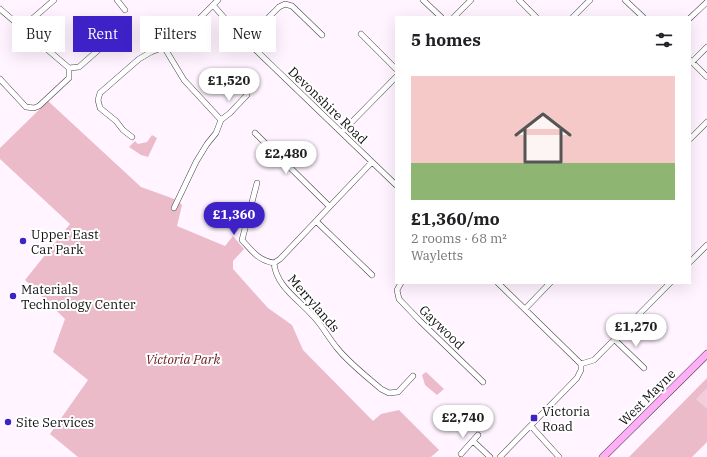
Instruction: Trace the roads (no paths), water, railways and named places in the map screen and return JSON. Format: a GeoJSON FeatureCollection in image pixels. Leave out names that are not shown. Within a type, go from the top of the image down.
{"type":"FeatureCollection","features":[{"type":"Feature","properties":{"kind":"main road","name":"West Mayne"},"geometry":{"type":"LineString","coordinates":[[603,457],[707,354]]}},
{"type":"Feature","properties":{"kind":"street"},"geometry":{"type":"LineString","coordinates":[[36,16],[54,0]]}},
{"type":"Feature","properties":{"kind":"street"},"geometry":{"type":"LineString","coordinates":[[117,0],[125,10]]}},
{"type":"Feature","properties":{"kind":"street"},"geometry":{"type":"LineString","coordinates":[[202,16],[218,0]]}},
{"type":"Feature","properties":{"kind":"street"},"geometry":{"type":"LineString","coordinates":[[423,0],[440,16]]}},
{"type":"Feature","properties":{"kind":"street"},"geometry":{"type":"LineString","coordinates":[[458,16],[471,0]]}},
{"type":"Feature","properties":{"kind":"street"},"geometry":{"type":"LineString","coordinates":[[519,0],[535,16]]}},
{"type":"Feature","properties":{"kind":"street"},"geometry":{"type":"LineString","coordinates":[[574,16],[590,0]]}},
{"type":"Feature","properties":{"kind":"street"},"geometry":{"type":"LineString","coordinates":[[625,0],[642,16]]}},
{"type":"Feature","properties":{"kind":"street"},"geometry":{"type":"LineString","coordinates":[[691,17],[707,2]]}},
{"type":"Feature","properties":{"kind":"street"},"geometry":{"type":"LineString","coordinates":[[269,16],[279,6],[285,4],[292,6],[322,35]]}},
{"type":"Feature","properties":{"kind":"street","name":"Devonshire Road"},"geometry":{"type":"LineString","coordinates":[[213,5],[223,16]]}},
{"type":"Feature","properties":{"kind":"street"},"geometry":{"type":"LineString","coordinates":[[0,9],[12,18]]}},
{"type":"Feature","properties":{"kind":"street"},"geometry":{"type":"LineString","coordinates":[[360,34],[395,68]]}},
{"type":"Feature","properties":{"kind":"street"},"geometry":{"type":"LineString","coordinates":[[707,47],[691,61],[707,77]]}},
{"type":"Feature","properties":{"kind":"street"},"geometry":{"type":"LineString","coordinates":[[51,52],[69,68],[79,67],[96,52]]}},
{"type":"Feature","properties":{"kind":"street"},"geometry":{"type":"LineString","coordinates":[[132,137],[100,108],[98,100],[100,93],[139,59],[151,52]]}},
{"type":"Feature","properties":{"kind":"street"},"geometry":{"type":"LineString","coordinates":[[167,52],[184,80],[221,120]]}},
{"type":"Feature","properties":{"kind":"street","name":"Devonshire Road"},"geometry":{"type":"LineString","coordinates":[[259,52],[395,184]]}},
{"type":"Feature","properties":{"kind":"street"},"geometry":{"type":"LineString","coordinates":[[0,79],[26,107],[34,108],[39,106],[69,78],[69,68]]}},
{"type":"Feature","properties":{"kind":"street"},"geometry":{"type":"LineString","coordinates":[[342,132],[395,78]]}},
{"type":"Feature","properties":{"kind":"street"},"geometry":{"type":"LineString","coordinates":[[174,208],[196,162],[216,133],[221,120],[247,95]]}},
{"type":"Feature","properties":{"kind":"street"},"geometry":{"type":"LineString","coordinates":[[691,138],[707,122]]}},
{"type":"Feature","properties":{"kind":"street"},"geometry":{"type":"LineString","coordinates":[[255,133],[329,206]]}},
{"type":"Feature","properties":{"kind":"street"},"geometry":{"type":"LineString","coordinates":[[258,183],[242,240],[258,258],[274,263],[280,259],[372,162]]}},
{"type":"Feature","properties":{"kind":"street"},"geometry":{"type":"LineString","coordinates":[[316,221],[372,275]]}},
{"type":"Feature","properties":{"kind":"street"},"geometry":{"type":"LineString","coordinates":[[691,261],[707,245]]}},
{"type":"Feature","properties":{"kind":"street","name":"Merrylands"},"geometry":{"type":"LineString","coordinates":[[274,263],[275,272],[278,278],[288,291],[314,317],[337,348],[381,389],[389,393],[398,392],[413,376]]}},
{"type":"Feature","properties":{"kind":"street","name":"Gaywood"},"geometry":{"type":"LineString","coordinates":[[400,284],[397,290],[399,299],[483,382]]}},
{"type":"Feature","properties":{"kind":"street"},"geometry":{"type":"LineString","coordinates":[[499,284],[581,364],[581,370],[577,378],[500,457]]}},
{"type":"Feature","properties":{"kind":"street"},"geometry":{"type":"LineString","coordinates":[[525,309],[549,284]]}},
{"type":"Feature","properties":{"kind":"street"},"geometry":{"type":"LineString","coordinates":[[581,364],[594,360],[669,284]]}},
{"type":"Feature","properties":{"kind":"street"},"geometry":{"type":"LineString","coordinates":[[615,340],[644,368]]}},
{"type":"Feature","properties":{"kind":"street"},"geometry":{"type":"LineString","coordinates":[[531,426],[560,457]]}},
{"type":"Feature","properties":{"kind":"street"},"geometry":{"type":"LineString","coordinates":[[461,454],[478,435]]}},
{"type":"Feature","properties":{"kind":"street"},"geometry":{"type":"LineString","coordinates":[[473,441],[490,457]]}},
{"type":"Feature","properties":{"kind":"place","name":"Upper East Car Park"},"geometry":{"type":"Point","coordinates":[23,241]}},
{"type":"Feature","properties":{"kind":"place","name":"Materials Technology Center"},"geometry":{"type":"Point","coordinates":[13,296]}},
{"type":"Feature","properties":{"kind":"place","name":"Victoria Road"},"geometry":{"type":"Point","coordinates":[534,418]}},
{"type":"Feature","properties":{"kind":"place","name":"Site Services"},"geometry":{"type":"Point","coordinates":[8,422]}},
{"type":"Feature","properties":{"kind":"park label","name":"Victoria Park"},"geometry":{"type":"Point","coordinates":[183,359]}}]}
